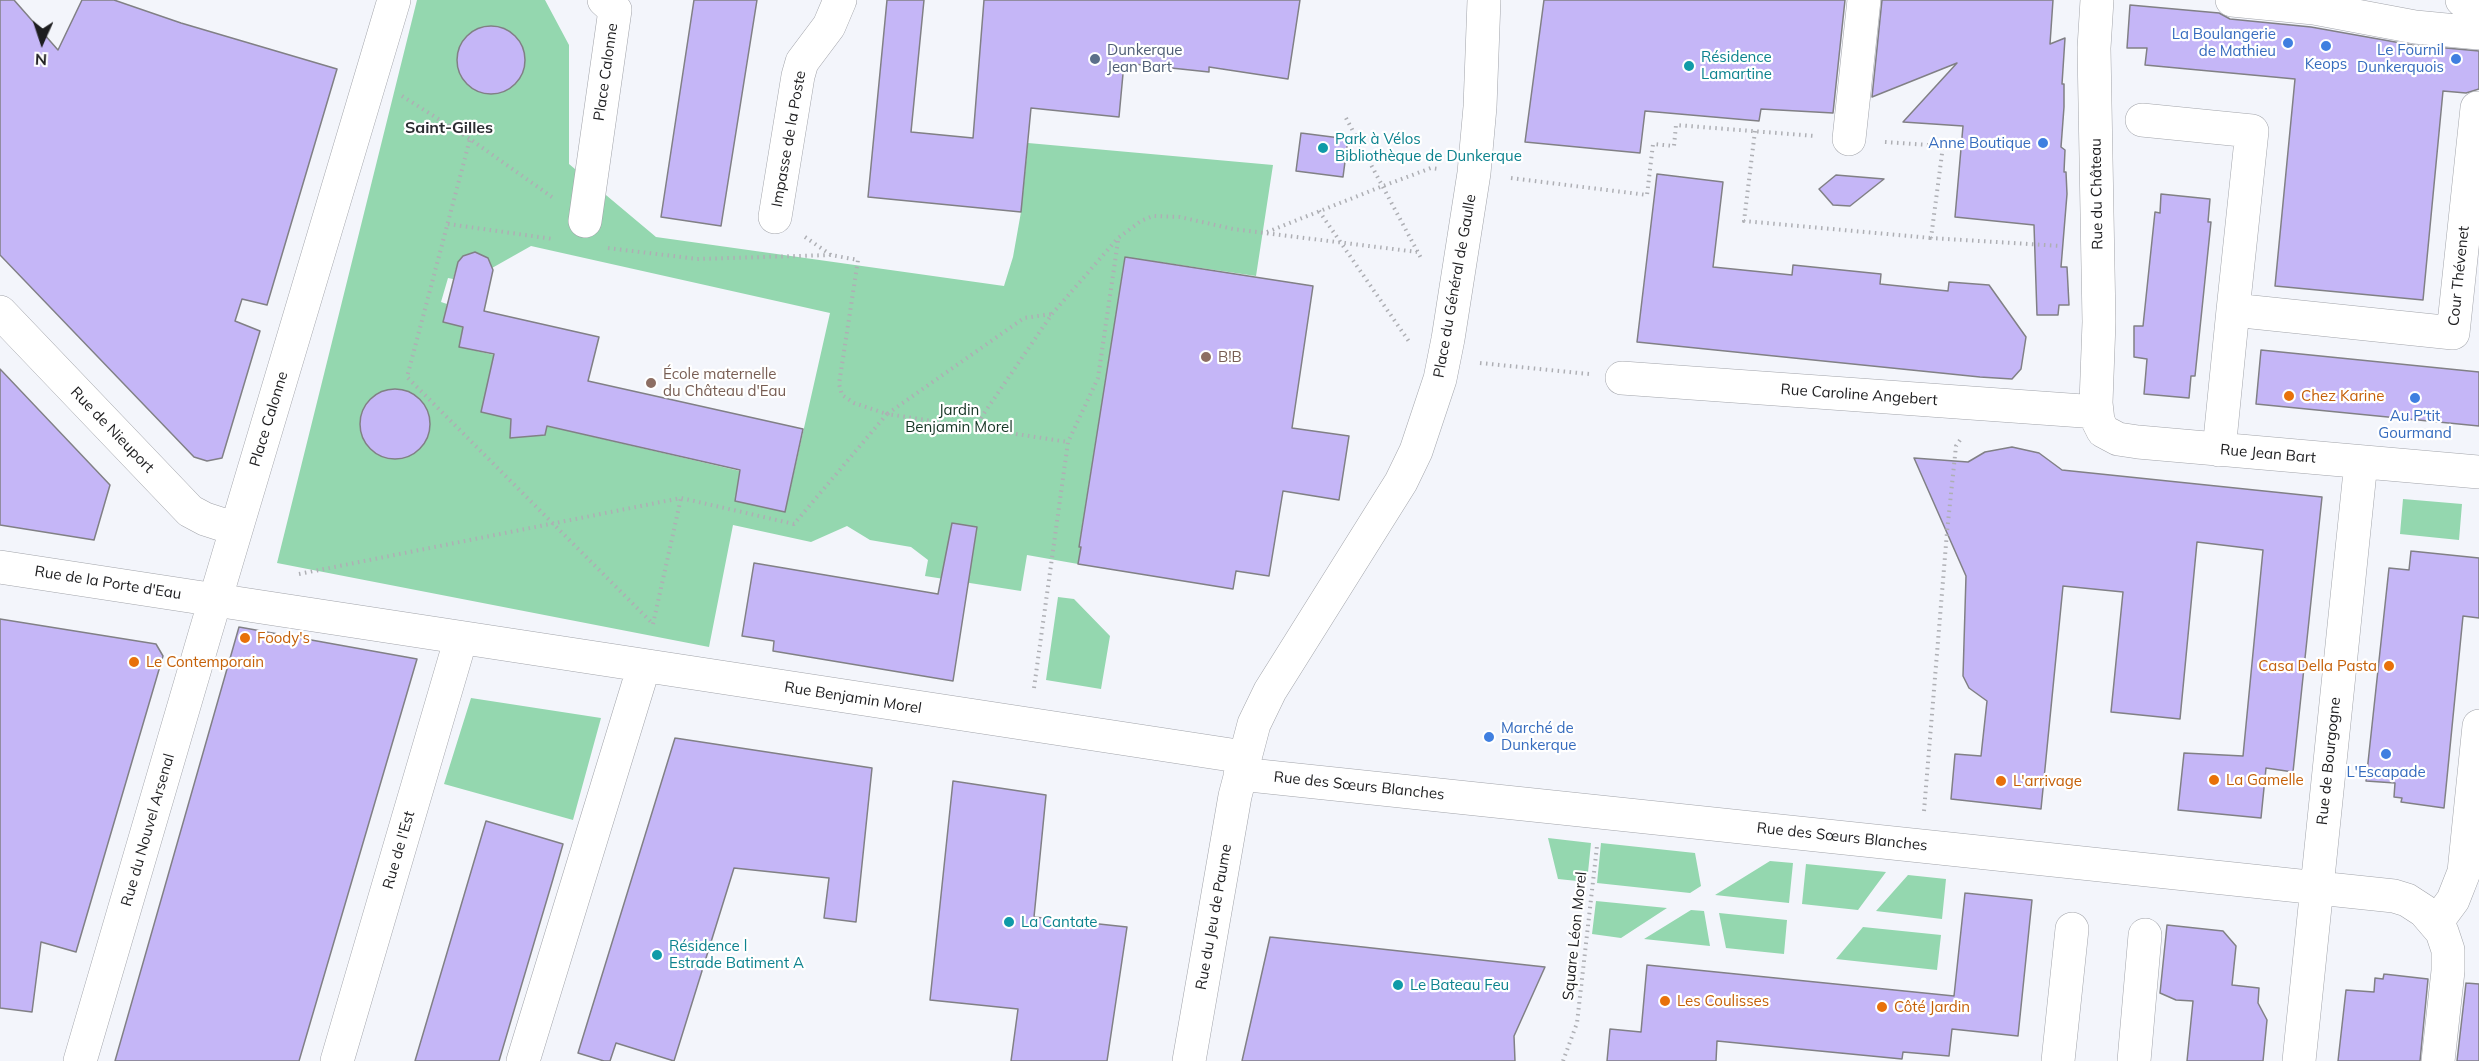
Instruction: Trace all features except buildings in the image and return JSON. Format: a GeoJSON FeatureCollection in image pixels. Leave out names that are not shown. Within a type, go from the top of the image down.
{"type":"FeatureCollection","features":[{"type":"Feature","properties":{"kind":"street","name":"Place Calonne"},"geometry":{"type":"LineString","coordinates":[[215,599],[394,0]]}},
{"type":"Feature","properties":{"kind":"street","name":"Place Calonne"},"geometry":{"type":"LineString","coordinates":[[585,221],[615,10],[604,0]]}},
{"type":"Feature","properties":{"kind":"street","name":"Impasse de la Poste"},"geometry":{"type":"LineString","coordinates":[[775,217],[802,62],[829,26],[840,0]]}},
{"type":"Feature","properties":{"kind":"street","name":"Place du Général de Gaulle"},"geometry":{"type":"LineString","coordinates":[[1242,766],[1254,724],[1270,691],[1401,483],[1426,424],[1444,359],[1474,173],[1480,107],[1484,0]]}},
{"type":"Feature","properties":{"kind":"street"},"geometry":{"type":"LineString","coordinates":[[1849,139],[1864,0]]}},
{"type":"Feature","properties":{"kind":"street","name":"Rue du Château"},"geometry":{"type":"LineString","coordinates":[[2096,400],[2099,336],[2094,48],[2097,0]]}},
{"type":"Feature","properties":{"kind":"street"},"geometry":{"type":"LineString","coordinates":[[2232,0],[2314,8],[2415,27],[2479,33]]}},
{"type":"Feature","properties":{"kind":"street"},"geometry":{"type":"LineString","coordinates":[[2462,0],[2479,2]]}},
{"type":"Feature","properties":{"kind":"street","name":"Cour Thévenet"},"geometry":{"type":"LineString","coordinates":[[2233,310],[2453,333],[2477,108],[2479,108]]}},
{"type":"Feature","properties":{"kind":"street"},"geometry":{"type":"LineString","coordinates":[[2142,120],[2252,131],[2218,450]]}},
{"type":"Feature","properties":{"kind":"street","name":"Rue de Nieuport"},"geometry":{"type":"LineString","coordinates":[[0,312],[190,511],[205,519],[236,529]]}},
{"type":"Feature","properties":{"kind":"street","name":"Rue Caroline Angebert"},"geometry":{"type":"LineString","coordinates":[[1622,378],[2096,400]]}},
{"type":"Feature","properties":{"kind":"street","name":"Rue Jean Bart"},"geometry":{"type":"LineString","coordinates":[[2096,400],[2098,421],[2103,430],[2118,439],[2218,450],[2479,472]]}},
{"type":"Feature","properties":{"kind":"street","name":"Rue de Bourgogne"},"geometry":{"type":"LineString","coordinates":[[2299,1061],[2361,462]]}},
{"type":"Feature","properties":{"kind":"street","name":"Rue de la Porte d'Eau"},"geometry":{"type":"LineString","coordinates":[[0,567],[215,599]]}},
{"type":"Feature","properties":{"kind":"street"},"geometry":{"type":"LineString","coordinates":[[215,599],[461,638]]}},
{"type":"Feature","properties":{"kind":"street","name":"Rue du Nouvel Arsenal"},"geometry":{"type":"LineString","coordinates":[[80,1061],[215,599]]}},
{"type":"Feature","properties":{"kind":"street","name":"Rue Benjamin Morel"},"geometry":{"type":"LineString","coordinates":[[461,638],[1028,724],[1242,766]]}},
{"type":"Feature","properties":{"kind":"street","name":"Rue de l'Est"},"geometry":{"type":"LineString","coordinates":[[337,1061],[461,638]]}},
{"type":"Feature","properties":{"kind":"street"},"geometry":{"type":"LineString","coordinates":[[523,1061],[644,666]]}},
{"type":"Feature","properties":{"kind":"street"},"geometry":{"type":"LineString","coordinates":[[2438,1061],[2449,959],[2445,939],[2436,923],[2452,900],[2464,872],[2479,726]]}},
{"type":"Feature","properties":{"kind":"street","name":"Rue des Sœurs Blanches"},"geometry":{"type":"LineString","coordinates":[[1242,766],[1601,812],[2316,887],[2407,900],[2424,911],[2436,923]]}},
{"type":"Feature","properties":{"kind":"street","name":"Rue du Jeu de Paume"},"geometry":{"type":"LineString","coordinates":[[1189,1061],[1242,766]]}},
{"type":"Feature","properties":{"kind":"street"},"geometry":{"type":"LineString","coordinates":[[2058,1061],[2072,929]]}},
{"type":"Feature","properties":{"kind":"street"},"geometry":{"type":"LineString","coordinates":[[2134,1061],[2145,935]]}},
{"type":"Feature","properties":{"kind":"path"},"geometry":{"type":"LineString","coordinates":[[372,76],[470,139],[627,250]]}},
{"type":"Feature","properties":{"kind":"path"},"geometry":{"type":"LineString","coordinates":[[1346,118],[1422,261]]}},
{"type":"Feature","properties":{"kind":"path"},"geometry":{"type":"LineString","coordinates":[[1267,232],[1431,168],[1647,195],[1653,144],[1674,146],[1676,125],[1943,146],[1931,238]]}},
{"type":"Feature","properties":{"kind":"path"},"geometry":{"type":"LineString","coordinates":[[1755,131],[1744,221],[1931,238],[2098,246]]}},
{"type":"Feature","properties":{"kind":"path"},"geometry":{"type":"LineString","coordinates":[[470,139],[408,377],[653,624]]}},
{"type":"Feature","properties":{"kind":"path"},"geometry":{"type":"LineString","coordinates":[[1319,211],[1418,355],[1622,378]]}},
{"type":"Feature","properties":{"kind":"path"},"geometry":{"type":"LineString","coordinates":[[974,428],[1052,314],[1118,238],[1141,220],[1166,215],[1216,226],[1418,252]]}},
{"type":"Feature","properties":{"kind":"path"},"geometry":{"type":"LineString","coordinates":[[448,224],[560,240]]}},
{"type":"Feature","properties":{"kind":"path"},"geometry":{"type":"LineString","coordinates":[[1028,724],[1068,442],[1098,378],[1118,238]]}},
{"type":"Feature","properties":{"kind":"path"},"geometry":{"type":"LineString","coordinates":[[604,247],[697,258],[831,255],[858,260],[839,384],[842,395],[854,403],[887,414],[1068,442]]}},
{"type":"Feature","properties":{"kind":"path"},"geometry":{"type":"LineString","coordinates":[[295,575],[681,498],[794,524],[887,414],[1024,318],[1052,314]]}},
{"type":"Feature","properties":{"kind":"path"},"geometry":{"type":"LineString","coordinates":[[1921,846],[1954,460]]}},
{"type":"Feature","properties":{"kind":"path"},"geometry":{"type":"LineString","coordinates":[[644,666],[681,498]]}},
{"type":"Feature","properties":{"kind":"path","name":"Square Léon Morel"},"geometry":{"type":"LineString","coordinates":[[1563,1061],[1577,1023],[1601,812]]}},
{"type":"Feature","properties":{"kind":"green space","name":"Jardin Benjamin Morel"},"geometry":{"type":"Polygon","coordinates":[[[417,0],[545,0],[569,45],[569,164],[656,237],[1004,286],[1013,257],[1021,212],[1028,143],[1273,165],[1256,276],[1125,257],[1078,564],[1027,555],[1021,591],[925,576],[928,560],[911,547],[870,540],[847,526],[811,542],[733,525],[709,647],[277,563],[417,0]],[[531,246],[492,268],[488,259],[482,255],[474,253],[463,256],[458,262],[453,279],[448,278],[441,302],[447,304],[443,322],[463,327],[460,347],[494,355],[519,437],[545,435],[547,426],[740,471],[735,501],[785,512],[830,313],[531,246]]]}},
{"type":"Feature","properties":{"kind":"green space"},"geometry":{"type":"Polygon","coordinates":[[[2403,499],[2462,504],[2459,540],[2400,534],[2403,499]]]}},
{"type":"Feature","properties":{"kind":"green space"},"geometry":{"type":"Polygon","coordinates":[[[1058,597],[1074,599],[1110,636],[1101,689],[1046,680],[1058,597]]]}},
{"type":"Feature","properties":{"kind":"green space"},"geometry":{"type":"Polygon","coordinates":[[[471,698],[601,718],[573,820],[444,784],[471,698]]]}},
{"type":"Feature","properties":{"kind":"green space"},"geometry":{"type":"Polygon","coordinates":[[[1548,838],[1591,843],[1587,882],[1558,879],[1548,838]]]}},
{"type":"Feature","properties":{"kind":"green space"},"geometry":{"type":"Polygon","coordinates":[[[1601,843],[1695,853],[1701,886],[1690,893],[1597,883],[1601,843]]]}},
{"type":"Feature","properties":{"kind":"green space"},"geometry":{"type":"Polygon","coordinates":[[[1770,861],[1793,863],[1789,903],[1715,895],[1770,861]]]}},
{"type":"Feature","properties":{"kind":"green space"},"geometry":{"type":"Polygon","coordinates":[[[1806,864],[1886,872],[1858,910],[1802,904],[1806,864]]]}},
{"type":"Feature","properties":{"kind":"green space"},"geometry":{"type":"Polygon","coordinates":[[[1908,875],[1946,879],[1942,919],[1876,911],[1908,875]]]}},
{"type":"Feature","properties":{"kind":"green space"},"geometry":{"type":"Polygon","coordinates":[[[1596,901],[1667,908],[1621,938],[1592,934],[1596,901]]]}},
{"type":"Feature","properties":{"kind":"green space"},"geometry":{"type":"Polygon","coordinates":[[[1691,910],[1704,911],[1710,946],[1644,939],[1691,910]]]}},
{"type":"Feature","properties":{"kind":"green space"},"geometry":{"type":"Polygon","coordinates":[[[1719,913],[1787,920],[1784,954],[1726,948],[1719,913]]]}},
{"type":"Feature","properties":{"kind":"green space"},"geometry":{"type":"Polygon","coordinates":[[[1863,927],[1941,935],[1937,970],[1836,959],[1863,927]]]}},
{"type":"Feature","properties":{"kind":"place","name":"La Boulangerie de Mathieu"},"geometry":{"type":"Point","coordinates":[2288,43]}},
{"type":"Feature","properties":{"kind":"place","name":"Keops"},"geometry":{"type":"Point","coordinates":[2326,46]}},
{"type":"Feature","properties":{"kind":"place","name":"Dunkerque Jean Bart"},"geometry":{"type":"Point","coordinates":[1095,59]}},
{"type":"Feature","properties":{"kind":"place","name":"Le Fournil Dunkerquois"},"geometry":{"type":"Point","coordinates":[2456,59]}},
{"type":"Feature","properties":{"kind":"place","name":"Résidence Lamartine"},"geometry":{"type":"Point","coordinates":[1689,66]}},
{"type":"Feature","properties":{"kind":"place","name":"Anne Boutique"},"geometry":{"type":"Point","coordinates":[2043,143]}},
{"type":"Feature","properties":{"kind":"place","name":"Park à Vélos Bibliothèque de Dunkerque"},"geometry":{"type":"Point","coordinates":[1323,148]}},
{"type":"Feature","properties":{"kind":"place","name":"B!B"},"geometry":{"type":"Point","coordinates":[1206,357]}},
{"type":"Feature","properties":{"kind":"place","name":"École maternelle du Château d'Eau"},"geometry":{"type":"Point","coordinates":[651,383]}},
{"type":"Feature","properties":{"kind":"place","name":"Chez Karine"},"geometry":{"type":"Point","coordinates":[2289,396]}},
{"type":"Feature","properties":{"kind":"place","name":"Au P'tit Gourmand"},"geometry":{"type":"Point","coordinates":[2415,398]}},
{"type":"Feature","properties":{"kind":"place","name":"Foody's"},"geometry":{"type":"Point","coordinates":[245,638]}},
{"type":"Feature","properties":{"kind":"place","name":"Le Contemporain"},"geometry":{"type":"Point","coordinates":[134,662]}},
{"type":"Feature","properties":{"kind":"place","name":"Casa Della Pasta"},"geometry":{"type":"Point","coordinates":[2389,666]}},
{"type":"Feature","properties":{"kind":"place","name":"Marché de Dunkerque"},"geometry":{"type":"Point","coordinates":[1489,737]}},
{"type":"Feature","properties":{"kind":"place","name":"L'Escapade"},"geometry":{"type":"Point","coordinates":[2386,754]}},
{"type":"Feature","properties":{"kind":"place","name":"La Gamelle"},"geometry":{"type":"Point","coordinates":[2214,780]}},
{"type":"Feature","properties":{"kind":"place","name":"L'arrivage"},"geometry":{"type":"Point","coordinates":[2001,781]}},
{"type":"Feature","properties":{"kind":"place","name":"La Cantate"},"geometry":{"type":"Point","coordinates":[1009,922]}},
{"type":"Feature","properties":{"kind":"place","name":"Résidence l Estrade Batiment A"},"geometry":{"type":"Point","coordinates":[657,955]}},
{"type":"Feature","properties":{"kind":"place","name":"Le Bateau Feu"},"geometry":{"type":"Point","coordinates":[1398,985]}},
{"type":"Feature","properties":{"kind":"place","name":"Les Coulisses"},"geometry":{"type":"Point","coordinates":[1665,1001]}},
{"type":"Feature","properties":{"kind":"place","name":"Côté Jardin"},"geometry":{"type":"Point","coordinates":[1882,1007]}},
{"type":"Feature","properties":{"kind":"district","name":"Saint-Gilles"},"geometry":{"type":"Point","coordinates":[449,128]}}]}
